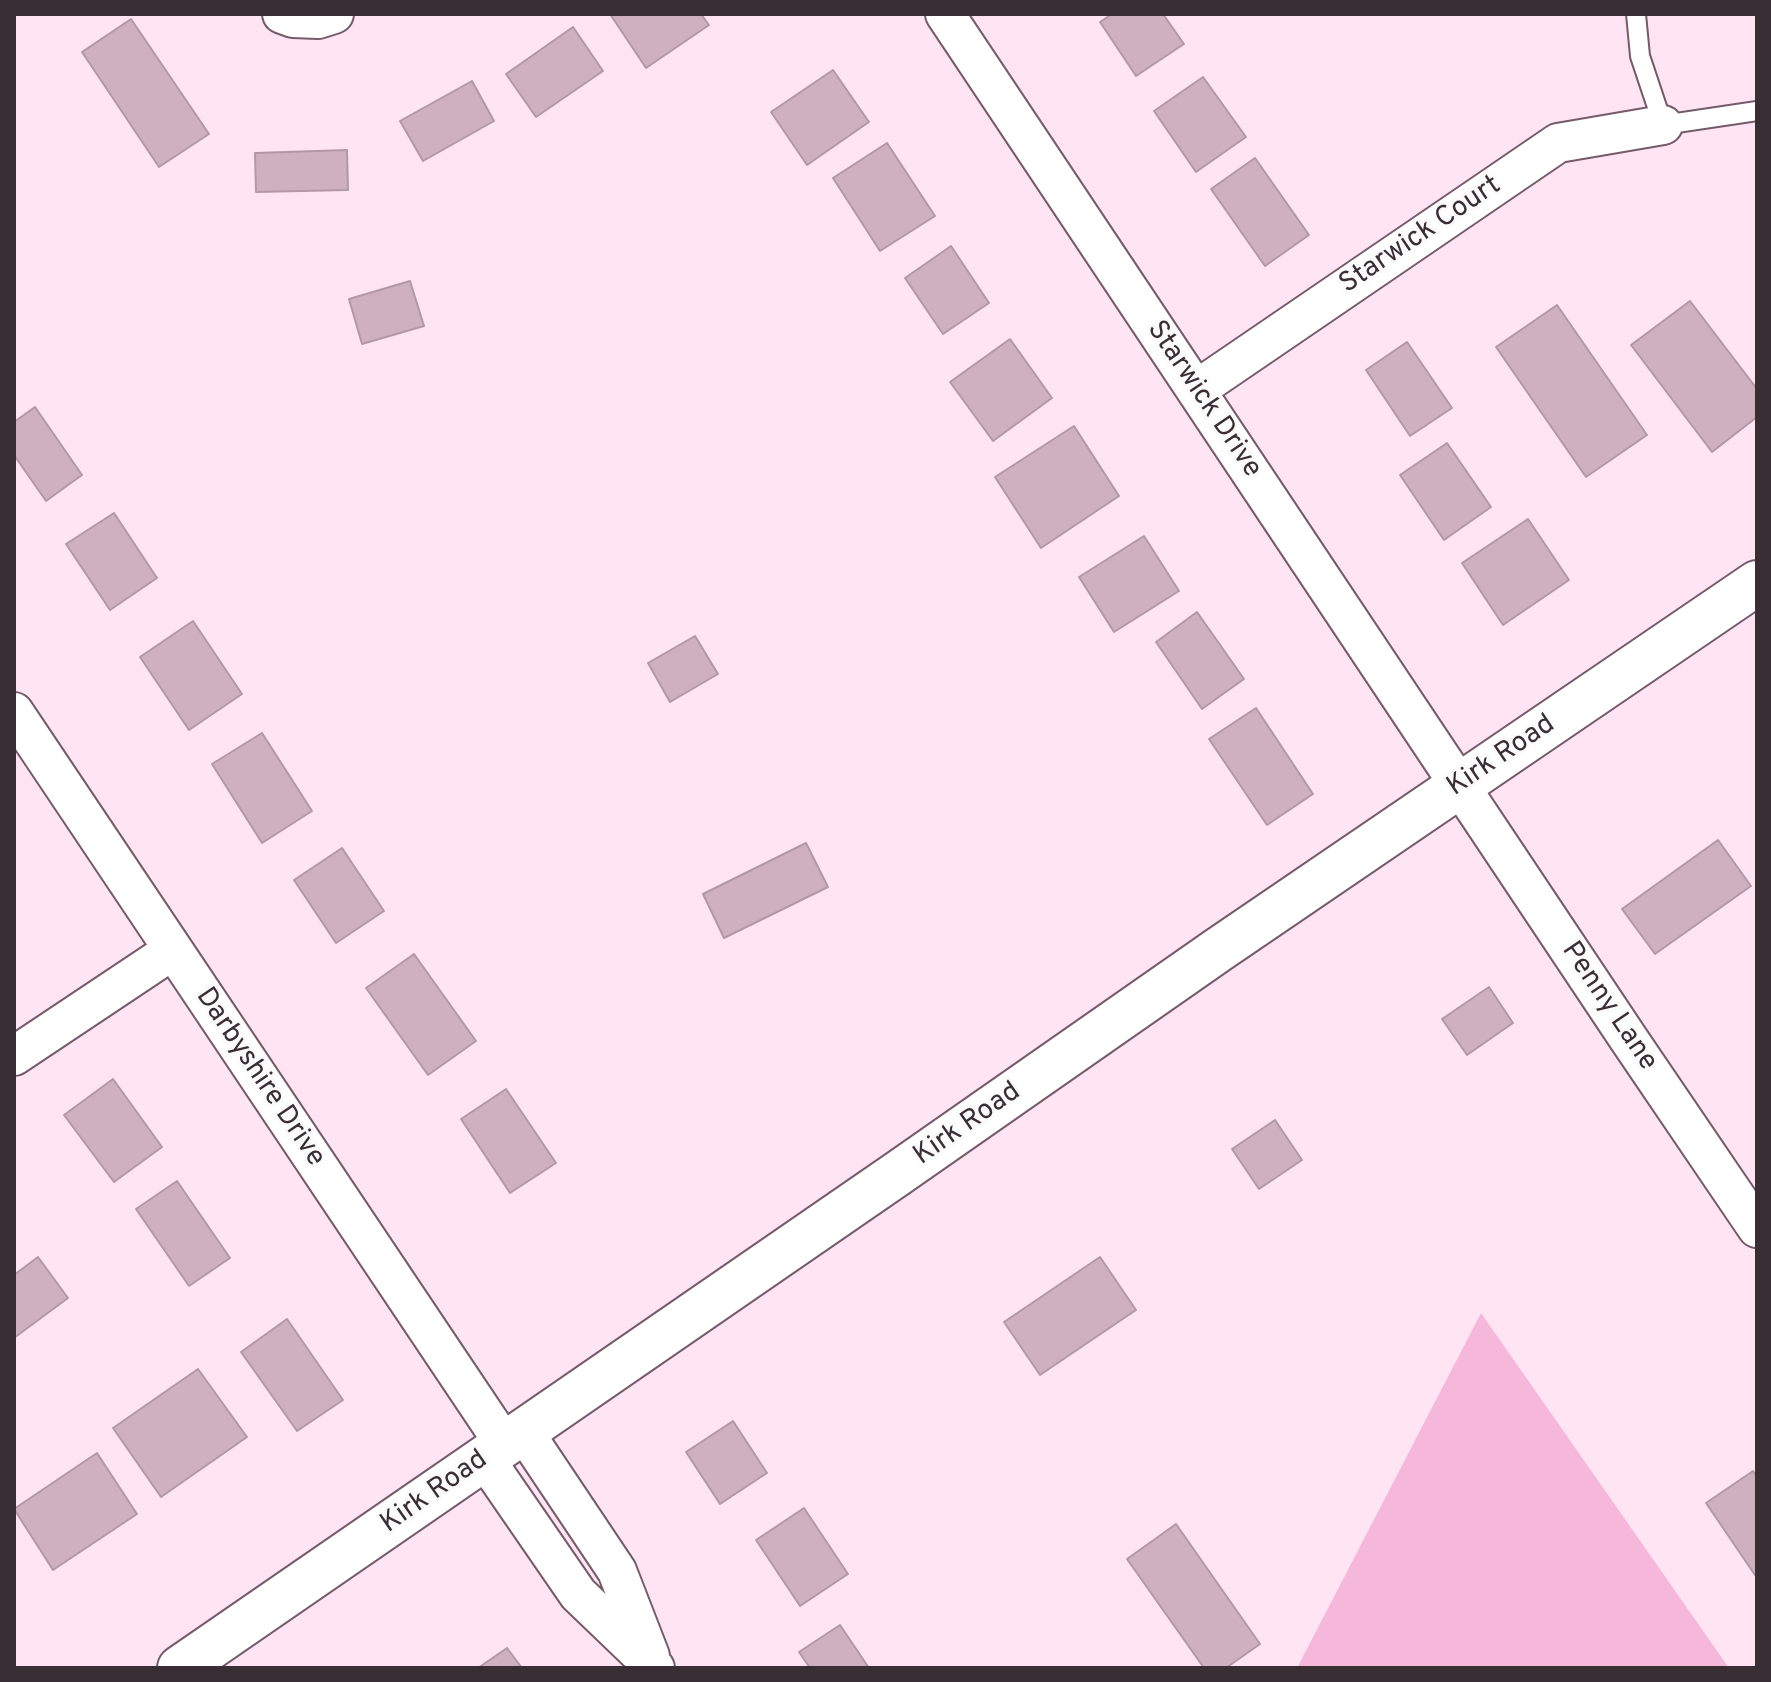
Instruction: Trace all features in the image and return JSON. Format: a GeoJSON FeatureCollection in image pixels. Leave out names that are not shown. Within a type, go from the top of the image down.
{"type":"FeatureCollection","features":[{"type":"Feature","properties":{"kind":"street"},"geometry":{"type":"LineString","coordinates":[[282,14],[293,18],[318,19],[334,14]]}},
{"type":"Feature","properties":{"kind":"street","name":"Starwick Drive"},"geometry":{"type":"LineString","coordinates":[[945,14],[1460,786]]}},
{"type":"Feature","properties":{"kind":"street","name":"Starwick Court"},"geometry":{"type":"LineString","coordinates":[[1196,390],[1558,143],[1663,125]]}},
{"type":"Feature","properties":{"kind":"street","name":"Kirk Road"},"geometry":{"type":"LineString","coordinates":[[180,1668],[1218,950],[1757,583]]}},
{"type":"Feature","properties":{"kind":"street","name":"Darbyshire Drive"},"geometry":{"type":"LineString","coordinates":[[14,712],[504,1445],[617,1571],[654,1667]]}},
{"type":"Feature","properties":{"kind":"street","name":"Penny Lane"},"geometry":{"type":"LineString","coordinates":[[1460,786],[1757,1228]]}},
{"type":"Feature","properties":{"kind":"street"},"geometry":{"type":"LineString","coordinates":[[14,1056],[173,950]]}},
{"type":"Feature","properties":{"kind":"lane"},"geometry":{"type":"LineString","coordinates":[[1636,14],[1640,56],[1663,125],[1757,111]]}},
{"type":"Feature","properties":{"kind":"shaded area"},"geometry":{"type":"Polygon","coordinates":[[[1481,1313],[1729,1668],[1297,1668],[1481,1313]]]}},
{"type":"Feature","properties":{"kind":"building"},"geometry":{"type":"Polygon","coordinates":[[[610,14],[701,14],[709,25],[646,68],[610,14]]]}},
{"type":"Feature","properties":{"kind":"building"},"geometry":{"type":"Polygon","coordinates":[[[1112,14],[1163,14],[1184,44],[1136,76],[1100,22],[1112,14]]]}},
{"type":"Feature","properties":{"kind":"building"},"geometry":{"type":"Polygon","coordinates":[[[131,19],[209,134],[159,167],[82,52],[131,19]]]}},
{"type":"Feature","properties":{"kind":"building"},"geometry":{"type":"Polygon","coordinates":[[[573,27],[603,71],[536,117],[506,74],[573,27]]]}},
{"type":"Feature","properties":{"kind":"building"},"geometry":{"type":"Polygon","coordinates":[[[833,70],[869,122],[807,165],[771,112],[833,70]]]}},
{"type":"Feature","properties":{"kind":"building"},"geometry":{"type":"Polygon","coordinates":[[[1203,77],[1246,137],[1196,172],[1154,111],[1203,77]]]}},
{"type":"Feature","properties":{"kind":"building"},"geometry":{"type":"Polygon","coordinates":[[[472,81],[494,121],[423,161],[400,121],[472,81]]]}},
{"type":"Feature","properties":{"kind":"building"},"geometry":{"type":"Polygon","coordinates":[[[887,143],[935,216],[880,251],[833,178],[887,143]]]}},
{"type":"Feature","properties":{"kind":"building"},"geometry":{"type":"Polygon","coordinates":[[[347,150],[348,190],[256,192],[255,153],[347,150]]]}},
{"type":"Feature","properties":{"kind":"building"},"geometry":{"type":"Polygon","coordinates":[[[1255,158],[1309,235],[1265,266],[1211,189],[1255,158]]]}},
{"type":"Feature","properties":{"kind":"building"},"geometry":{"type":"Polygon","coordinates":[[[951,246],[989,303],[943,334],[905,278],[951,246]]]}},
{"type":"Feature","properties":{"kind":"building"},"geometry":{"type":"Polygon","coordinates":[[[410,281],[424,326],[362,344],[349,299],[410,281]]]}},
{"type":"Feature","properties":{"kind":"building"},"geometry":{"type":"Polygon","coordinates":[[[1690,301],[1757,389],[1757,417],[1712,452],[1631,345],[1690,301]]]}},
{"type":"Feature","properties":{"kind":"building"},"geometry":{"type":"Polygon","coordinates":[[[1557,305],[1647,435],[1586,477],[1496,347],[1557,305]]]}},
{"type":"Feature","properties":{"kind":"building"},"geometry":{"type":"Polygon","coordinates":[[[1010,339],[1052,398],[993,441],[950,382],[1010,339]]]}},
{"type":"Feature","properties":{"kind":"building"},"geometry":{"type":"Polygon","coordinates":[[[1407,342],[1452,408],[1410,436],[1366,370],[1407,342]]]}},
{"type":"Feature","properties":{"kind":"building"},"geometry":{"type":"Polygon","coordinates":[[[35,407],[82,475],[46,501],[14,455],[14,422],[35,407]]]}},
{"type":"Feature","properties":{"kind":"building"},"geometry":{"type":"Polygon","coordinates":[[[1074,426],[1119,496],[1041,548],[995,477],[1074,426]]]}},
{"type":"Feature","properties":{"kind":"building"},"geometry":{"type":"Polygon","coordinates":[[[1447,443],[1491,507],[1444,540],[1400,475],[1447,443]]]}},
{"type":"Feature","properties":{"kind":"building"},"geometry":{"type":"Polygon","coordinates":[[[114,513],[157,578],[110,610],[66,544],[114,513]]]}},
{"type":"Feature","properties":{"kind":"building"},"geometry":{"type":"Polygon","coordinates":[[[1528,519],[1569,580],[1503,625],[1462,563],[1528,519]]]}},
{"type":"Feature","properties":{"kind":"building"},"geometry":{"type":"Polygon","coordinates":[[[1144,536],[1179,591],[1114,632],[1079,577],[1144,536]]]}},
{"type":"Feature","properties":{"kind":"building"},"geometry":{"type":"Polygon","coordinates":[[[1197,612],[1244,679],[1202,709],[1156,642],[1197,612]]]}},
{"type":"Feature","properties":{"kind":"building"},"geometry":{"type":"Polygon","coordinates":[[[193,621],[242,694],[189,730],[140,657],[193,621]]]}},
{"type":"Feature","properties":{"kind":"building"},"geometry":{"type":"Polygon","coordinates":[[[695,636],[718,674],[670,702],[648,663],[695,636]]]}},
{"type":"Feature","properties":{"kind":"building"},"geometry":{"type":"Polygon","coordinates":[[[1256,708],[1313,794],[1267,825],[1209,739],[1256,708]]]}},
{"type":"Feature","properties":{"kind":"building"},"geometry":{"type":"Polygon","coordinates":[[[262,733],[312,811],[262,843],[212,764],[262,733]]]}},
{"type":"Feature","properties":{"kind":"building"},"geometry":{"type":"Polygon","coordinates":[[[1718,840],[1751,886],[1655,954],[1622,909],[1718,840]]]}},
{"type":"Feature","properties":{"kind":"building"},"geometry":{"type":"Polygon","coordinates":[[[806,843],[828,887],[724,938],[703,894],[806,843]]]}},
{"type":"Feature","properties":{"kind":"building"},"geometry":{"type":"Polygon","coordinates":[[[342,848],[384,911],[336,943],[294,880],[342,848]]]}},
{"type":"Feature","properties":{"kind":"building"},"geometry":{"type":"Polygon","coordinates":[[[414,954],[476,1041],[428,1075],[366,988],[414,954]]]}},
{"type":"Feature","properties":{"kind":"building"},"geometry":{"type":"Polygon","coordinates":[[[1489,987],[1513,1023],[1467,1055],[1442,1019],[1489,987]]]}},
{"type":"Feature","properties":{"kind":"building"},"geometry":{"type":"Polygon","coordinates":[[[113,1079],[162,1147],[114,1182],[64,1115],[113,1079]]]}},
{"type":"Feature","properties":{"kind":"building"},"geometry":{"type":"Polygon","coordinates":[[[506,1089],[556,1163],[510,1193],[461,1119],[506,1089]]]}},
{"type":"Feature","properties":{"kind":"building"},"geometry":{"type":"Polygon","coordinates":[[[1275,1120],[1302,1160],[1259,1189],[1232,1149],[1275,1120]]]}},
{"type":"Feature","properties":{"kind":"building"},"geometry":{"type":"Polygon","coordinates":[[[177,1181],[230,1258],[189,1286],[136,1209],[177,1181]]]}},
{"type":"Feature","properties":{"kind":"building"},"geometry":{"type":"Polygon","coordinates":[[[38,1257],[68,1298],[14,1338],[14,1275],[38,1257]]]}},
{"type":"Feature","properties":{"kind":"building"},"geometry":{"type":"Polygon","coordinates":[[[1100,1257],[1136,1310],[1040,1375],[1004,1322],[1100,1257]]]}},
{"type":"Feature","properties":{"kind":"building"},"geometry":{"type":"Polygon","coordinates":[[[287,1319],[343,1400],[297,1431],[241,1352],[287,1319]]]}},
{"type":"Feature","properties":{"kind":"building"},"geometry":{"type":"Polygon","coordinates":[[[198,1369],[247,1437],[161,1497],[113,1428],[198,1369]]]}},
{"type":"Feature","properties":{"kind":"building"},"geometry":{"type":"Polygon","coordinates":[[[733,1421],[767,1473],[720,1504],[686,1452],[733,1421]]]}},
{"type":"Feature","properties":{"kind":"building"},"geometry":{"type":"Polygon","coordinates":[[[97,1453],[137,1514],[53,1570],[14,1509],[97,1453]]]}},
{"type":"Feature","properties":{"kind":"building"},"geometry":{"type":"Polygon","coordinates":[[[1753,1471],[1757,1477],[1757,1578],[1706,1503],[1753,1471]]]}},
{"type":"Feature","properties":{"kind":"building"},"geometry":{"type":"Polygon","coordinates":[[[804,1508],[848,1574],[800,1606],[756,1540],[804,1508]]]}},
{"type":"Feature","properties":{"kind":"building"},"geometry":{"type":"Polygon","coordinates":[[[1176,1524],[1260,1644],[1226,1668],[1204,1668],[1127,1559],[1176,1524]]]}},
{"type":"Feature","properties":{"kind":"building"},"geometry":{"type":"Polygon","coordinates":[[[840,1625],[869,1668],[810,1668],[799,1652],[840,1625]]]}},
{"type":"Feature","properties":{"kind":"building"},"geometry":{"type":"Polygon","coordinates":[[[507,1648],[522,1668],[478,1668],[507,1648]]]}}]}
